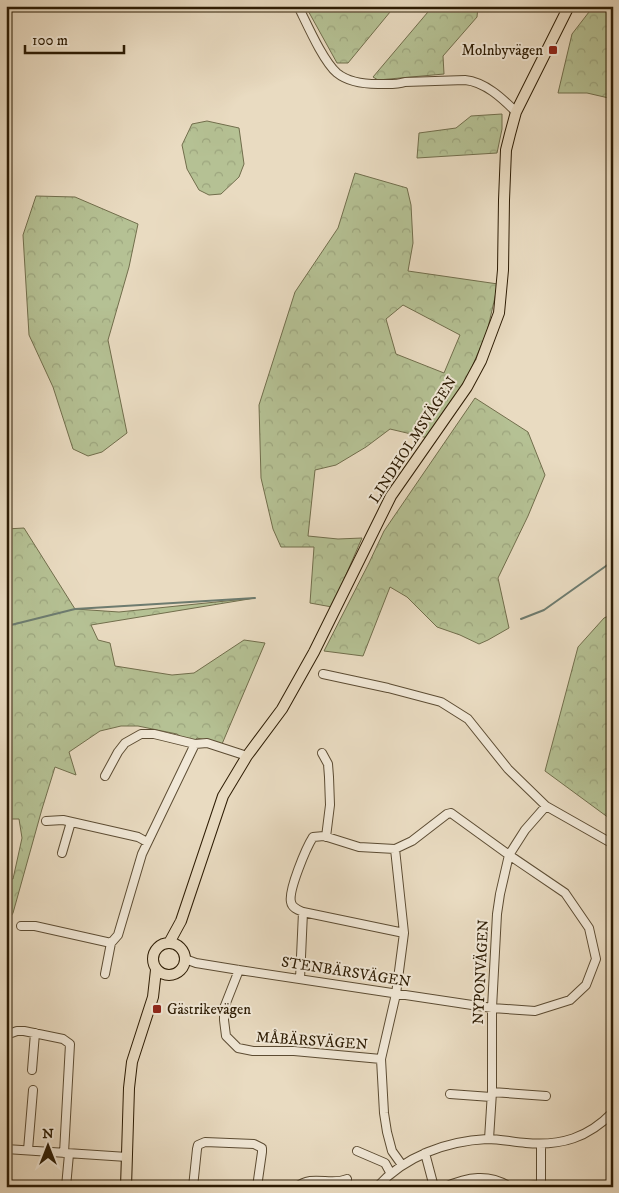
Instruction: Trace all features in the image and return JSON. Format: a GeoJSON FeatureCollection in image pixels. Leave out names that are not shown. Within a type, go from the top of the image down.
{"type":"FeatureCollection","features":[{"type":"Feature","properties":{"kind":"main road","name":"LINDHOLMSVÄGEN"},"geometry":{"type":"LineString","coordinates":[[126,1187],[129,1088],[132,1062],[153,997],[156,970],[152,959],[154,951],[161,945],[169,943],[180,921],[223,796],[247,756],[282,709],[314,652],[391,496],[467,386],[480,361],[498,313],[503,270],[506,150],[516,112],[569,6]]}},
{"type":"Feature","properties":{"kind":"main road","name":"LINDHOLMSVÄGEN"},"geometry":{"type":"LineString","coordinates":[[153,997],[169,975],[177,973],[184,962],[184,953],[180,947],[180,921]]}},
{"type":"Feature","properties":{"kind":"main road"},"geometry":{"type":"LineString","coordinates":[[169,943],[180,947]]}},
{"type":"Feature","properties":{"kind":"main road"},"geometry":{"type":"LineString","coordinates":[[156,970],[162,974],[169,975]]}},
{"type":"Feature","properties":{"kind":"street"},"geometry":{"type":"LineString","coordinates":[[298,6],[325,57],[338,73],[355,82],[397,84],[405,82],[472,80],[506,102],[516,112]]}},
{"type":"Feature","properties":{"kind":"street"},"geometry":{"type":"LineString","coordinates":[[323,674],[441,702],[468,719],[508,769],[546,806],[613,844]]}},
{"type":"Feature","properties":{"kind":"street"},"geometry":{"type":"LineString","coordinates":[[105,776],[125,743],[141,734],[154,734],[195,744],[208,743],[247,756]]}},
{"type":"Feature","properties":{"kind":"street"},"geometry":{"type":"LineString","coordinates":[[105,974],[111,942],[118,935],[142,854],[195,744]]}},
{"type":"Feature","properties":{"kind":"street"},"geometry":{"type":"LineString","coordinates":[[322,753],[328,764],[329,777],[330,805],[326,837]]}},
{"type":"Feature","properties":{"kind":"street"},"geometry":{"type":"LineString","coordinates":[[509,855],[525,830],[546,806]]}},
{"type":"Feature","properties":{"kind":"street","name":"STENBÄRSVÄGEN"},"geometry":{"type":"LineString","coordinates":[[184,962],[492,1008],[535,1011],[570,1000],[586,985],[596,959],[589,928],[565,893],[451,813],[447,814],[412,841],[395,849]]}},
{"type":"Feature","properties":{"kind":"street"},"geometry":{"type":"LineString","coordinates":[[46,821],[63,820],[138,837],[147,842]]}},
{"type":"Feature","properties":{"kind":"street"},"geometry":{"type":"LineString","coordinates":[[62,853],[71,822]]}},
{"type":"Feature","properties":{"kind":"street"},"geometry":{"type":"LineString","coordinates":[[402,1165],[392,1151],[387,1132],[381,1059],[396,994],[404,933],[395,849],[359,846],[326,837],[314,837],[308,845],[291,889],[291,902],[295,908],[303,912],[404,933]]}},
{"type":"Feature","properties":{"kind":"street","name":"NYPONVÄGEN"},"geometry":{"type":"LineString","coordinates":[[489,1139],[492,1008],[497,914],[509,855]]}},
{"type":"Feature","properties":{"kind":"street"},"geometry":{"type":"LineString","coordinates":[[300,980],[303,912]]}},
{"type":"Feature","properties":{"kind":"street"},"geometry":{"type":"LineString","coordinates":[[21,926],[35,926],[111,942]]}},
{"type":"Feature","properties":{"kind":"street","name":"MÅBÄRSVÄGEN"},"geometry":{"type":"LineString","coordinates":[[239,970],[224,1008],[226,1036],[238,1048],[253,1051],[294,1051],[381,1059]]}},
{"type":"Feature","properties":{"kind":"street"},"geometry":{"type":"LineString","coordinates":[[6,1035],[17,1030],[63,1039],[70,1044],[66,1187]]}},
{"type":"Feature","properties":{"kind":"street"},"geometry":{"type":"LineString","coordinates":[[32,1070],[35,1033]]}},
{"type":"Feature","properties":{"kind":"street"},"geometry":{"type":"LineString","coordinates":[[28,1150],[34,1090]]}},
{"type":"Feature","properties":{"kind":"street"},"geometry":{"type":"LineString","coordinates":[[450,1094],[546,1096]]}},
{"type":"Feature","properties":{"kind":"street"},"geometry":{"type":"LineString","coordinates":[[377,1187],[402,1165],[425,1153],[454,1143],[489,1139],[541,1144],[562,1142],[580,1137],[613,1112]]}},
{"type":"Feature","properties":{"kind":"street"},"geometry":{"type":"LineString","coordinates":[[193,1187],[198,1144],[205,1142],[254,1144],[262,1148],[257,1187]]}},
{"type":"Feature","properties":{"kind":"street"},"geometry":{"type":"LineString","coordinates":[[516,1187],[541,1186],[541,1144]]}},
{"type":"Feature","properties":{"kind":"street"},"geometry":{"type":"LineString","coordinates":[[6,1149],[127,1158]]}},
{"type":"Feature","properties":{"kind":"street"},"geometry":{"type":"LineString","coordinates":[[357,1151],[385,1163],[391,1174]]}},
{"type":"Feature","properties":{"kind":"street"},"geometry":{"type":"LineString","coordinates":[[425,1153],[434,1187]]}},
{"type":"Feature","properties":{"kind":"street"},"geometry":{"type":"LineString","coordinates":[[445,1187],[476,1178],[500,1181],[510,1187]]}},
{"type":"Feature","properties":{"kind":"street"},"geometry":{"type":"LineString","coordinates":[[297,1187],[308,1180],[325,1184],[347,1179]]}},
{"type":"Feature","properties":{"kind":"green space"},"geometry":{"type":"Polygon","coordinates":[[[307,6],[395,6],[348,63],[337,63],[307,6]]]}},
{"type":"Feature","properties":{"kind":"green space"},"geometry":{"type":"Polygon","coordinates":[[[433,6],[478,6],[477,17],[443,56],[444,74],[378,80],[373,77],[433,6]]]}},
{"type":"Feature","properties":{"kind":"green space"},"geometry":{"type":"Polygon","coordinates":[[[592,6],[613,6],[613,99],[587,93],[558,93],[572,34],[592,6]]]}},
{"type":"Feature","properties":{"kind":"green space"},"geometry":{"type":"Polygon","coordinates":[[[502,114],[502,129],[497,153],[417,158],[419,133],[456,128],[471,116],[502,114]]]}},
{"type":"Feature","properties":{"kind":"green space"},"geometry":{"type":"Polygon","coordinates":[[[207,121],[239,128],[244,164],[239,177],[221,194],[209,195],[199,190],[187,169],[182,145],[192,124],[207,121]]]}},
{"type":"Feature","properties":{"kind":"green space"},"geometry":{"type":"Polygon","coordinates":[[[355,173],[407,188],[411,205],[413,243],[408,271],[498,284],[487,332],[465,383],[428,438],[390,429],[366,447],[336,465],[315,470],[308,536],[338,539],[362,538],[332,607],[310,603],[314,547],[281,547],[273,529],[261,478],[259,405],[295,292],[338,228],[355,173]],[[403,305],[386,319],[396,354],[444,373],[460,335],[403,305]]]}},
{"type":"Feature","properties":{"kind":"green space"},"geometry":{"type":"Polygon","coordinates":[[[36,196],[75,197],[138,224],[129,267],[108,340],[127,433],[102,452],[88,456],[73,449],[53,387],[29,335],[23,235],[36,196]]]}},
{"type":"Feature","properties":{"kind":"green space"},"geometry":{"type":"Polygon","coordinates":[[[475,398],[528,432],[545,475],[528,516],[498,578],[509,628],[479,644],[437,627],[407,597],[390,587],[363,656],[324,651],[384,531],[475,398]]]}},
{"type":"Feature","properties":{"kind":"green space"},"geometry":{"type":"Polygon","coordinates":[[[24,528],[75,609],[119,612],[255,598],[91,625],[98,640],[110,643],[115,666],[172,675],[194,673],[244,640],[265,643],[222,744],[197,738],[188,742],[177,734],[138,726],[121,726],[100,731],[69,752],[76,775],[55,767],[13,913],[6,925],[6,888],[9,879],[13,879],[22,838],[19,819],[6,819],[6,529],[24,528]]]}},
{"type":"Feature","properties":{"kind":"green space"},"geometry":{"type":"Polygon","coordinates":[[[613,614],[613,821],[545,771],[578,647],[604,618],[613,614]]]}},
{"type":"Feature","properties":{"kind":"waterway"},"geometry":{"type":"LineString","coordinates":[[521,619],[544,610],[613,561]]}},
{"type":"Feature","properties":{"kind":"waterway"},"geometry":{"type":"LineString","coordinates":[[6,631],[11,625],[75,609],[255,598]]}},
{"type":"Feature","properties":{"kind":"place","name":"Molnbyvägen"},"geometry":{"type":"Point","coordinates":[553,50]}},
{"type":"Feature","properties":{"kind":"place","name":"Gästrikevägen"},"geometry":{"type":"Point","coordinates":[157,1009]}}]}
